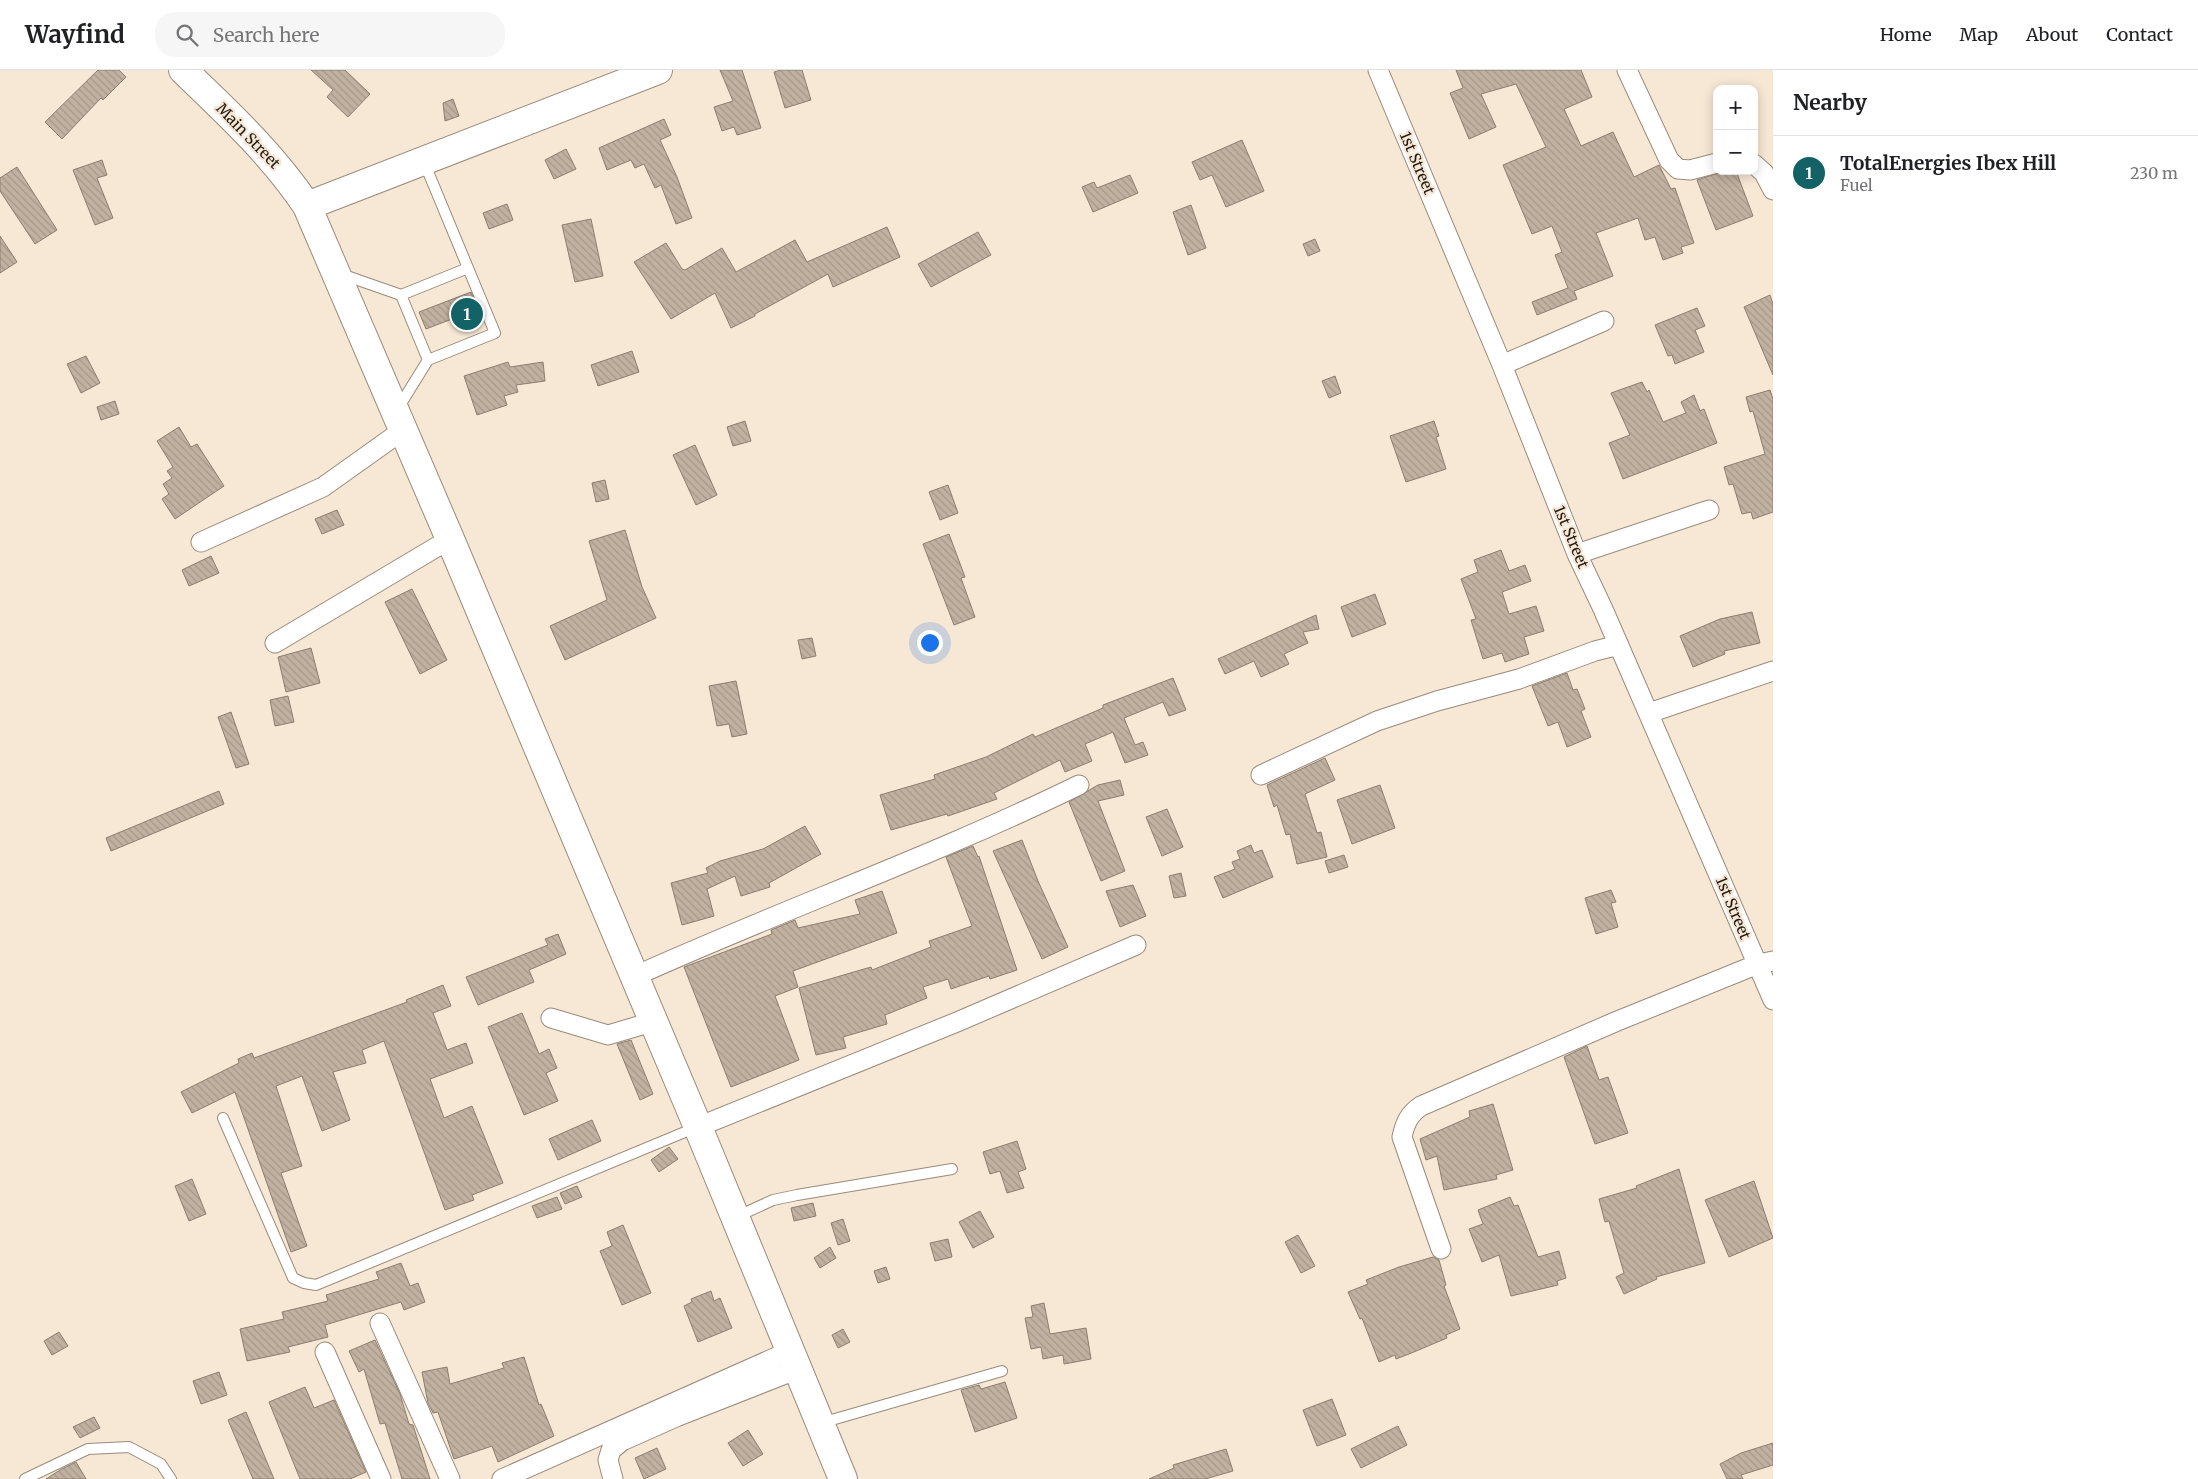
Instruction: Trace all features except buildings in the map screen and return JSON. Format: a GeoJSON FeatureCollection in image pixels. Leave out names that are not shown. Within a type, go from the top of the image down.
{"type":"FeatureCollection","features":[{"type":"Feature","properties":{"kind":"main road","name":"Main Street"},"geometry":{"type":"LineString","coordinates":[[183,70],[272,159],[290,180],[307,206],[450,538],[633,978],[698,1127],[843,1479]]}},
{"type":"Feature","properties":{"kind":"main road"},"geometry":{"type":"LineString","coordinates":[[307,206],[658,70]]}},
{"type":"Feature","properties":{"kind":"street","name":"1st Street"},"geometry":{"type":"LineString","coordinates":[[1378,70],[1502,365],[1577,554],[1648,713],[1765,963],[1773,1000]]}},
{"type":"Feature","properties":{"kind":"street"},"geometry":{"type":"LineString","coordinates":[[1627,70],[1669,160],[1678,169],[1690,170],[1713,164]]}},
{"type":"Feature","properties":{"kind":"street"},"geometry":{"type":"LineString","coordinates":[[1758,168],[1764,174],[1773,190]]}},
{"type":"Feature","properties":{"kind":"street"},"geometry":{"type":"LineString","coordinates":[[1502,365],[1604,321]]}},
{"type":"Feature","properties":{"kind":"street"},"geometry":{"type":"LineString","coordinates":[[201,542],[323,487],[399,421]]}},
{"type":"Feature","properties":{"kind":"street"},"geometry":{"type":"LineString","coordinates":[[1577,554],[1709,510]]}},
{"type":"Feature","properties":{"kind":"street"},"geometry":{"type":"LineString","coordinates":[[275,643],[450,538]]}},
{"type":"Feature","properties":{"kind":"street"},"geometry":{"type":"LineString","coordinates":[[1261,775],[1376,720],[1519,679],[1595,651],[1619,645]]}},
{"type":"Feature","properties":{"kind":"street"},"geometry":{"type":"LineString","coordinates":[[1648,713],[1773,671]]}},
{"type":"Feature","properties":{"kind":"street"},"geometry":{"type":"LineString","coordinates":[[633,978],[702,946],[990,827],[1080,785]]}},
{"type":"Feature","properties":{"kind":"street"},"geometry":{"type":"LineString","coordinates":[[698,1127],[957,1022],[1136,945]]}},
{"type":"Feature","properties":{"kind":"street"},"geometry":{"type":"LineString","coordinates":[[1441,1248],[1402,1137],[1404,1125],[1412,1112],[1421,1106],[1606,1026],[1765,963]]}},
{"type":"Feature","properties":{"kind":"street"},"geometry":{"type":"LineString","coordinates":[[551,1018],[608,1035],[652,1022]]}},
{"type":"Feature","properties":{"kind":"street"},"geometry":{"type":"LineString","coordinates":[[380,1323],[450,1479]]}},
{"type":"Feature","properties":{"kind":"street"},"geometry":{"type":"LineString","coordinates":[[325,1352],[381,1479]]}},
{"type":"Feature","properties":{"kind":"street"},"geometry":{"type":"LineString","coordinates":[[502,1479],[794,1360]]}},
{"type":"Feature","properties":{"kind":"street"},"geometry":{"type":"LineString","coordinates":[[613,1479],[608,1460],[611,1450],[622,1441],[794,1360]]}},
{"type":"Feature","properties":{"kind":"lane"},"geometry":{"type":"LineString","coordinates":[[399,421],[428,360],[495,333],[424,161]]}},
{"type":"Feature","properties":{"kind":"lane"},"geometry":{"type":"LineString","coordinates":[[336,272],[401,295],[468,268]]}},
{"type":"Feature","properties":{"kind":"lane"},"geometry":{"type":"LineString","coordinates":[[401,295],[428,360]]}},
{"type":"Feature","properties":{"kind":"lane"},"geometry":{"type":"LineString","coordinates":[[223,1118],[294,1278],[304,1284],[316,1286],[698,1127]]}},
{"type":"Feature","properties":{"kind":"lane"},"geometry":{"type":"LineString","coordinates":[[735,1218],[773,1200],[789,1196],[888,1178],[952,1169]]}},
{"type":"Feature","properties":{"kind":"lane"},"geometry":{"type":"LineString","coordinates":[[820,1424],[1002,1371]]}},
{"type":"Feature","properties":{"kind":"lane"},"geometry":{"type":"LineString","coordinates":[[25,1479],[88,1448],[129,1447],[161,1464],[171,1479]]}},
{"type":"Feature","properties":{"kind":"place","name":"TotalEnergies Ibex Hill"},"geometry":{"type":"Point","coordinates":[467,314]}}]}
